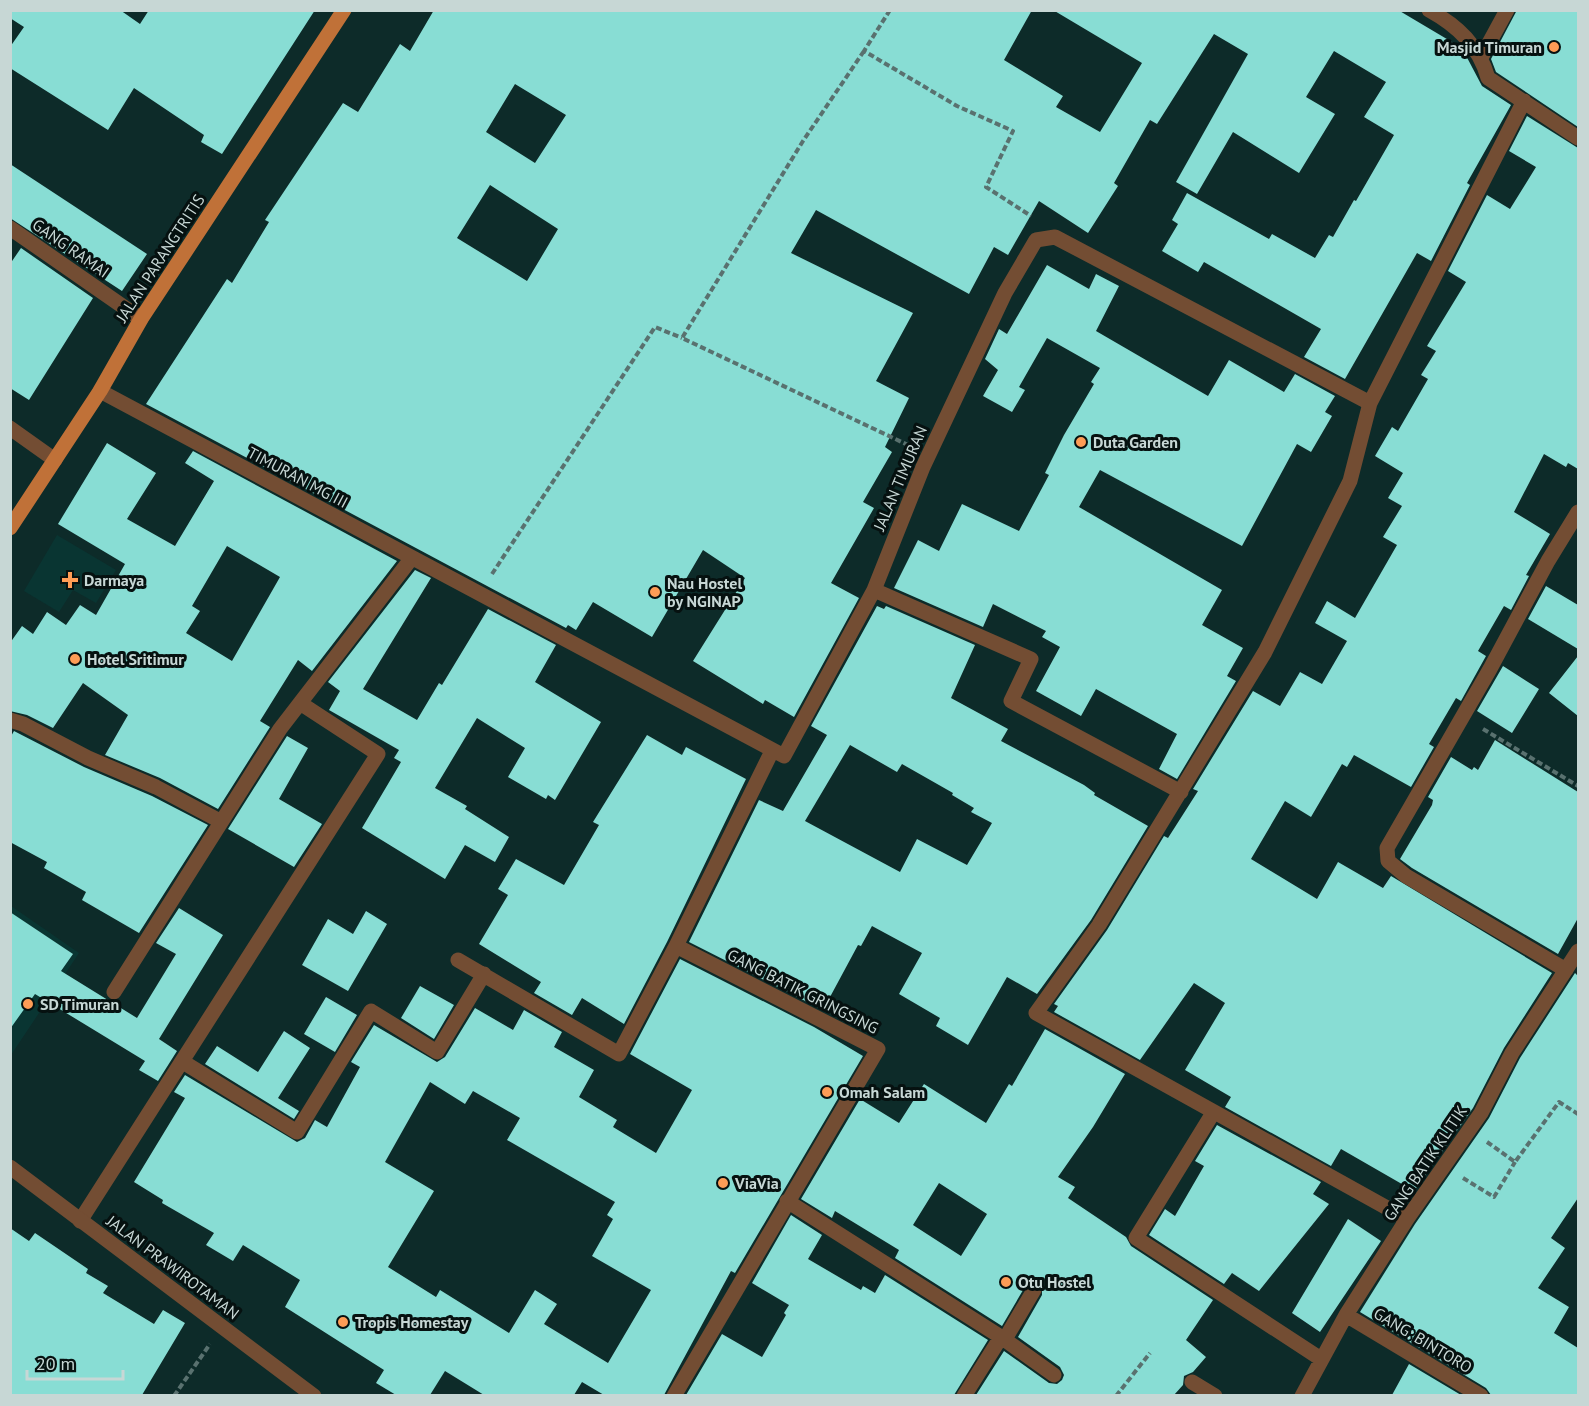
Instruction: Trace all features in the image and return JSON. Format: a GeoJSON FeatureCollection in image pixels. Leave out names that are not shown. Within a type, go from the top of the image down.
{"type":"FeatureCollection","features":[{"type":"Feature","properties":{"kind":"main road","name":"JALAN PARANGTRITIS"},"geometry":{"type":"LineString","coordinates":[[10,528],[100,391],[141,319],[344,10]]}},
{"type":"Feature","properties":{"kind":"street"},"geometry":{"type":"LineString","coordinates":[[1429,10],[1449,21],[1482,56],[1488,78],[1578,138]]}},
{"type":"Feature","properties":{"kind":"street"},"geometry":{"type":"LineString","coordinates":[[1482,56],[1507,10]]}},
{"type":"Feature","properties":{"kind":"street"},"geometry":{"type":"LineString","coordinates":[[1407,1219],[1036,1013],[1099,925],[1265,652],[1350,481],[1370,403],[1524,101]]}},
{"type":"Feature","properties":{"kind":"street","name":"GANG RAMAI"},"geometry":{"type":"LineString","coordinates":[[10,228],[141,319]]}},
{"type":"Feature","properties":{"kind":"street"},"geometry":{"type":"LineString","coordinates":[[1036,240],[1055,237],[1370,403]]}},
{"type":"Feature","properties":{"kind":"street","name":"JALAN TIMURAN"},"geometry":{"type":"LineString","coordinates":[[772,750],[784,756],[874,590],[928,454],[1005,293],[1036,240]]}},
{"type":"Feature","properties":{"kind":"street","name":"TIMURAN MG III"},"geometry":{"type":"LineString","coordinates":[[100,391],[479,595]]}},
{"type":"Feature","properties":{"kind":"street"},"geometry":{"type":"LineString","coordinates":[[10,428],[55,460]]}},
{"type":"Feature","properties":{"kind":"street"},"geometry":{"type":"LineString","coordinates":[[1566,970],[1406,876],[1388,861],[1387,848],[1548,561],[1578,512]]}},
{"type":"Feature","properties":{"kind":"street"},"geometry":{"type":"LineString","coordinates":[[114,992],[280,729],[411,559]]}},
{"type":"Feature","properties":{"kind":"street"},"geometry":{"type":"LineString","coordinates":[[874,590],[1031,658],[1011,701],[1181,792]]}},
{"type":"Feature","properties":{"kind":"street"},"geometry":{"type":"LineString","coordinates":[[458,960],[619,1054],[676,946],[772,750],[479,595]]}},
{"type":"Feature","properties":{"kind":"street"},"geometry":{"type":"LineString","coordinates":[[80,1221],[378,754],[300,703]]}},
{"type":"Feature","properties":{"kind":"street"},"geometry":{"type":"LineString","coordinates":[[10,720],[156,787],[220,821]]}},
{"type":"Feature","properties":{"kind":"street","name":"GANG BATIK GRINGSING"},"geometry":{"type":"LineString","coordinates":[[674,1395],[878,1049],[676,946]]}},
{"type":"Feature","properties":{"kind":"street","name":"GANG BATIK KLITIK"},"geometry":{"type":"LineString","coordinates":[[1302,1395],[1346,1316],[1407,1219],[1469,1130],[1512,1053],[1578,951]]}},
{"type":"Feature","properties":{"kind":"street"},"geometry":{"type":"LineString","coordinates":[[183,1062],[297,1132],[371,1011],[437,1052],[484,974]]}},
{"type":"Feature","properties":{"kind":"street"},"geometry":{"type":"LineString","coordinates":[[1213,1113],[1136,1238],[1321,1359]]}},
{"type":"Feature","properties":{"kind":"street","name":"JALAN PRAWIROTAMAN"},"geometry":{"type":"LineString","coordinates":[[10,1167],[314,1395]]}},
{"type":"Feature","properties":{"kind":"street"},"geometry":{"type":"LineString","coordinates":[[787,1201],[1003,1338],[1054,1376]]}},
{"type":"Feature","properties":{"kind":"street"},"geometry":{"type":"LineString","coordinates":[[964,1395],[1034,1290]]}},
{"type":"Feature","properties":{"kind":"street","name":"GANG: BINTORO"},"geometry":{"type":"LineString","coordinates":[[1346,1316],[1481,1395]]}},
{"type":"Feature","properties":{"kind":"street"},"geometry":{"type":"LineString","coordinates":[[1192,1382],[1215,1395]]}},
{"type":"Feature","properties":{"kind":"path"},"geometry":{"type":"LineString","coordinates":[[682,338],[803,141],[890,10]]}},
{"type":"Feature","properties":{"kind":"path"},"geometry":{"type":"LineString","coordinates":[[864,51],[957,106],[1013,131],[986,187],[1031,214],[1036,240]]}},
{"type":"Feature","properties":{"kind":"path"},"geometry":{"type":"LineString","coordinates":[[479,595],[655,327],[928,454]]}},
{"type":"Feature","properties":{"kind":"path"},"geometry":{"type":"LineString","coordinates":[[1462,716],[1578,786]]}},
{"type":"Feature","properties":{"kind":"path"},"geometry":{"type":"LineString","coordinates":[[1444,1167],[1494,1197],[1515,1162],[1559,1102],[1578,1114]]}},
{"type":"Feature","properties":{"kind":"path"},"geometry":{"type":"LineString","coordinates":[[1469,1130],[1515,1162]]}},
{"type":"Feature","properties":{"kind":"path"},"geometry":{"type":"LineString","coordinates":[[174,1395],[222,1326]]}},
{"type":"Feature","properties":{"kind":"path"},"geometry":{"type":"LineString","coordinates":[[1116,1395],[1150,1353]]}},
{"type":"Feature","properties":{"kind":"shaded area","name":"Darmaya"},"geometry":{"type":"Polygon","coordinates":[[[57,535],[116,570],[96,603],[73,590],[59,612],[24,591],[57,535]]]}},
{"type":"Feature","properties":{"kind":"shaded area","name":"SD Timuran"},"geometry":{"type":"Polygon","coordinates":[[[11,906],[79,953],[11,1055],[11,906]]]}},
{"type":"Feature","properties":{"kind":"building"},"geometry":{"type":"Polygon","coordinates":[[[10,10],[120,10],[140,24],[149,10],[315,10],[222,154],[201,142],[204,135],[134,88],[108,130],[10,68],[10,47],[24,27],[10,18],[10,10]]]}},
{"type":"Feature","properties":{"kind":"building"},"geometry":{"type":"Polygon","coordinates":[[[434,10],[1032,10],[1004,60],[1063,96],[1056,107],[1100,132],[1142,63],[1053,10],[1398,10],[1462,48],[1482,86],[1511,105],[1467,183],[1470,185],[1431,261],[1417,253],[1345,379],[1304,357],[1321,329],[1204,262],[1198,272],[1162,251],[1178,224],[1172,220],[1187,193],[1269,239],[1272,234],[1315,258],[1329,235],[1333,237],[1394,135],[1364,117],[1386,82],[1334,51],[1306,97],[1335,114],[1299,173],[1233,132],[1197,194],[1176,182],[1248,54],[1214,34],[1157,124],[1150,120],[1114,183],[1118,186],[1088,233],[1039,201],[1008,255],[994,247],[969,294],[816,210],[791,253],[913,313],[876,381],[909,398],[885,447],[892,452],[863,502],[874,508],[831,583],[859,598],[794,717],[765,700],[763,704],[693,661],[745,578],[703,550],[652,637],[593,602],[576,630],[568,625],[566,628],[146,404],[227,279],[232,283],[269,222],[265,220],[343,103],[358,112],[400,44],[410,51],[434,10]],[[515,84],[486,132],[535,163],[566,115],[515,84]],[[490,185],[457,238],[527,281],[558,229],[490,185]]]}},
{"type":"Feature","properties":{"kind":"building"},"geometry":{"type":"Polygon","coordinates":[[[1517,10],[1578,10],[1578,127],[1496,72],[1491,59],[1517,10]]]}},
{"type":"Feature","properties":{"kind":"building"},"geometry":{"type":"Polygon","coordinates":[[[1527,116],[1578,148],[1578,469],[1568,463],[1566,467],[1544,454],[1514,512],[1550,534],[1526,575],[1529,576],[1511,610],[1504,606],[1478,651],[1486,656],[1461,701],[1456,698],[1429,744],[1434,747],[1411,787],[1354,755],[1347,767],[1342,764],[1311,817],[1285,801],[1251,859],[1317,899],[1338,862],[1383,888],[1391,876],[1552,973],[1504,1048],[1473,1108],[1414,1191],[1341,1149],[1331,1166],[1225,1107],[1231,1097],[1185,1070],[1225,1003],[1194,983],[1140,1060],[1054,1012],[1058,1006],[1054,1004],[1107,930],[1164,836],[1168,838],[1198,791],[1193,789],[1253,691],[1280,706],[1300,672],[1322,684],[1347,641],[1315,623],[1327,601],[1355,618],[1397,545],[1383,537],[1402,506],[1388,498],[1403,473],[1375,456],[1392,427],[1398,431],[1428,379],[1421,375],[1436,351],[1427,346],[1466,282],[1448,271],[1487,195],[1510,209],[1536,167],[1509,151],[1527,116]]]}},
{"type":"Feature","properties":{"kind":"building"},"geometry":{"type":"Polygon","coordinates":[[[10,164],[147,254],[122,291],[10,218],[10,164]]]}},
{"type":"Feature","properties":{"kind":"building"},"geometry":{"type":"Polygon","coordinates":[[[21,248],[93,298],[29,400],[10,388],[10,264],[21,248]]]}},
{"type":"Feature","properties":{"kind":"building"},"geometry":{"type":"Polygon","coordinates":[[[1047,265],[1089,289],[1096,274],[1119,286],[1096,331],[1208,396],[1229,360],[1284,392],[1295,374],[1335,396],[1325,412],[1332,416],[1311,452],[1297,444],[1242,546],[1100,470],[1079,507],[1222,590],[1202,625],[1243,648],[1227,676],[1236,681],[1177,779],[1159,769],[1177,734],[1096,689],[1081,716],[1036,691],[1060,647],[1042,637],[1046,631],[993,604],[983,627],[894,588],[918,540],[939,551],[962,504],[1019,531],[1049,475],[1045,473],[1064,435],[1094,384],[1091,382],[1100,368],[1047,338],[1019,387],[1025,390],[1012,412],[983,396],[998,370],[985,359],[999,329],[1007,334],[1047,265]]]}},
{"type":"Feature","properties":{"kind":"building"},"geometry":{"type":"Polygon","coordinates":[[[107,443],[156,473],[127,519],[175,546],[214,481],[185,463],[193,451],[397,561],[312,671],[298,660],[260,721],[270,727],[218,809],[160,778],[105,755],[128,715],[83,683],[53,728],[27,715],[10,711],[10,643],[22,626],[33,634],[47,612],[66,625],[80,605],[96,615],[125,564],[58,524],[107,443]],[[227,546],[192,606],[200,611],[186,633],[232,661],[280,577],[227,546]]]}},
{"type":"Feature","properties":{"kind":"building"},"geometry":{"type":"Polygon","coordinates":[[[415,570],[431,578],[363,689],[417,720],[439,683],[442,685],[488,609],[556,645],[535,682],[601,722],[555,800],[548,795],[546,799],[508,777],[525,748],[477,718],[435,788],[467,806],[465,809],[509,837],[495,862],[465,845],[445,879],[362,828],[401,762],[394,758],[399,750],[329,710],[340,691],[328,682],[415,570]]]}},
{"type":"Feature","properties":{"kind":"building"},"geometry":{"type":"Polygon","coordinates":[[[1546,586],[1578,605],[1578,649],[1528,619],[1546,586]]]}},
{"type":"Feature","properties":{"kind":"building"},"geometry":{"type":"Polygon","coordinates":[[[877,606],[884,609],[886,606],[975,645],[951,698],[1008,729],[1001,741],[1084,785],[1095,793],[1094,795],[1148,826],[1091,920],[1037,994],[1007,977],[968,1045],[936,1026],[940,1018],[899,994],[922,953],[872,926],[861,946],[858,945],[823,1010],[689,942],[759,800],[783,811],[827,735],[811,726],[877,606]],[[850,745],[805,821],[900,872],[917,839],[967,865],[992,823],[971,812],[974,808],[952,795],[953,793],[902,764],[897,772],[850,745]]]}},
{"type":"Feature","properties":{"kind":"building"},"geometry":{"type":"Polygon","coordinates":[[[1578,656],[1578,716],[1549,693],[1578,656]]]}},
{"type":"Feature","properties":{"kind":"building"},"geometry":{"type":"Polygon","coordinates":[[[1503,666],[1539,689],[1512,733],[1477,711],[1503,666]]]}},
{"type":"Feature","properties":{"kind":"building"},"geometry":{"type":"Polygon","coordinates":[[[14,731],[84,767],[152,796],[208,825],[139,933],[82,900],[86,892],[44,868],[47,862],[10,842],[10,738],[14,731]]]}},
{"type":"Feature","properties":{"kind":"building"},"geometry":{"type":"Polygon","coordinates":[[[647,735],[682,755],[686,747],[746,779],[667,942],[624,1024],[582,998],[572,1015],[534,993],[541,982],[479,944],[508,895],[498,889],[516,859],[564,885],[599,825],[593,822],[647,735]]]}},
{"type":"Feature","properties":{"kind":"building"},"geometry":{"type":"Polygon","coordinates":[[[287,736],[308,748],[279,799],[322,824],[294,867],[228,829],[287,736]]]}},
{"type":"Feature","properties":{"kind":"building"},"geometry":{"type":"Polygon","coordinates":[[[1495,740],[1578,792],[1578,918],[1558,954],[1400,859],[1432,805],[1433,800],[1428,797],[1451,757],[1472,770],[1474,767],[1478,770],[1495,740]]]}},
{"type":"Feature","properties":{"kind":"building"},"geometry":{"type":"Polygon","coordinates":[[[179,908],[223,935],[159,1039],[177,1051],[158,1081],[139,1070],[145,1061],[35,994],[10,1029],[10,912],[73,954],[61,971],[137,1018],[176,954],[156,943],[179,908]]]}},
{"type":"Feature","properties":{"kind":"building"},"geometry":{"type":"Polygon","coordinates":[[[366,911],[387,924],[348,991],[302,965],[328,919],[353,934],[366,911]]]}},
{"type":"Feature","properties":{"kind":"building"},"geometry":{"type":"Polygon","coordinates":[[[680,959],[814,1027],[863,1056],[735,1273],[731,1271],[664,1395],[604,1395],[582,1382],[574,1395],[484,1395],[445,1371],[430,1395],[396,1395],[376,1383],[384,1370],[285,1307],[300,1280],[243,1245],[233,1261],[206,1245],[214,1233],[162,1203],[163,1200],[134,1182],[185,1098],[174,1092],[185,1075],[297,1142],[305,1138],[315,1120],[327,1127],[360,1067],[351,1062],[374,1025],[437,1062],[445,1057],[475,1008],[513,1030],[524,1010],[562,1032],[554,1047],[594,1070],[579,1097],[617,1120],[613,1127],[656,1153],[692,1090],[630,1054],[680,959]],[[430,1082],[385,1162],[434,1191],[388,1267],[436,1297],[440,1290],[509,1333],[535,1290],[557,1304],[544,1324],[608,1363],[651,1290],[592,1256],[613,1219],[607,1215],[615,1202],[507,1140],[520,1118],[473,1091],[465,1104],[430,1082]]]}},
{"type":"Feature","properties":{"kind":"building"},"geometry":{"type":"Polygon","coordinates":[[[1575,973],[1578,976],[1578,1198],[1551,1238],[1565,1248],[1538,1288],[1569,1307],[1554,1333],[1578,1348],[1578,1395],[1491,1395],[1486,1388],[1360,1312],[1415,1224],[1489,1118],[1520,1058],[1575,973]]]}},
{"type":"Feature","properties":{"kind":"building"},"geometry":{"type":"Polygon","coordinates":[[[420,986],[454,1005],[434,1039],[401,1018],[420,986]]]}},
{"type":"Feature","properties":{"kind":"building"},"geometry":{"type":"Polygon","coordinates":[[[326,997],[357,1015],[335,1052],[304,1034],[326,997]]]}},
{"type":"Feature","properties":{"kind":"building"},"geometry":{"type":"Polygon","coordinates":[[[1045,1029],[1125,1074],[1093,1127],[1058,1177],[1075,1187],[1068,1198],[1126,1237],[1131,1246],[1213,1300],[1186,1340],[1206,1357],[1193,1372],[1184,1376],[1183,1385],[1174,1395],[976,1395],[1004,1351],[1049,1383],[1057,1384],[1062,1380],[1064,1375],[1060,1367],[1018,1337],[1042,1295],[1042,1285],[1034,1280],[1026,1285],[1002,1326],[895,1258],[899,1250],[835,1211],[832,1218],[801,1199],[860,1099],[899,1123],[924,1084],[986,1123],[1009,1084],[1012,1086],[1045,1029]],[[939,1183],[913,1225],[961,1256],[987,1214],[939,1183]]]}},
{"type":"Feature","properties":{"kind":"building"},"geometry":{"type":"Polygon","coordinates":[[[284,1031],[310,1048],[278,1098],[299,1111],[294,1119],[205,1064],[217,1046],[258,1072],[284,1031]]]}},
{"type":"Feature","properties":{"kind":"building"},"geometry":{"type":"Polygon","coordinates":[[[1217,1125],[1321,1182],[1313,1194],[1329,1204],[1259,1291],[1232,1273],[1224,1284],[1149,1235],[1165,1209],[1175,1216],[1204,1166],[1195,1161],[1217,1125]]]}},
{"type":"Feature","properties":{"kind":"building"},"geometry":{"type":"Polygon","coordinates":[[[791,1215],[822,1235],[808,1259],[861,1290],[863,1286],[875,1293],[885,1275],[988,1340],[954,1395],[686,1395],[722,1334],[762,1357],[786,1315],[784,1313],[789,1305],[752,1283],[791,1215]]]}},
{"type":"Feature","properties":{"kind":"building"},"geometry":{"type":"Polygon","coordinates":[[[1348,1219],[1381,1241],[1320,1332],[1292,1313],[1348,1219]]]}},
{"type":"Feature","properties":{"kind":"building"},"geometry":{"type":"Polygon","coordinates":[[[10,1228],[29,1241],[35,1233],[88,1269],[86,1273],[108,1286],[103,1293],[154,1324],[163,1310],[185,1323],[142,1395],[10,1395],[10,1228]]]}},
{"type":"Feature","properties":{"kind":"building"},"geometry":{"type":"Polygon","coordinates":[[[1409,1364],[1461,1395],[1392,1395],[1409,1364]]]}},
{"type":"Feature","properties":{"kind":"place","name":"Masjid Timuran"},"geometry":{"type":"Point","coordinates":[1554,47]}},
{"type":"Feature","properties":{"kind":"place","name":"Duta Garden"},"geometry":{"type":"Point","coordinates":[1081,442]}},
{"type":"Feature","properties":{"kind":"place","name":"Darmaya"},"geometry":{"type":"Point","coordinates":[70,580]}},
{"type":"Feature","properties":{"kind":"place","name":"Nau Hostel by NGINAP"},"geometry":{"type":"Point","coordinates":[655,592]}},
{"type":"Feature","properties":{"kind":"place","name":"Hotel Sritimur"},"geometry":{"type":"Point","coordinates":[75,659]}},
{"type":"Feature","properties":{"kind":"place","name":"SD Timuran"},"geometry":{"type":"Point","coordinates":[28,1004]}},
{"type":"Feature","properties":{"kind":"place","name":"Omah Salam"},"geometry":{"type":"Point","coordinates":[827,1092]}},
{"type":"Feature","properties":{"kind":"place","name":"ViaVia"},"geometry":{"type":"Point","coordinates":[723,1183]}},
{"type":"Feature","properties":{"kind":"place","name":"Otu Hostel"},"geometry":{"type":"Point","coordinates":[1006,1282]}},
{"type":"Feature","properties":{"kind":"place","name":"Tropis Homestay"},"geometry":{"type":"Point","coordinates":[343,1322]}}]}
